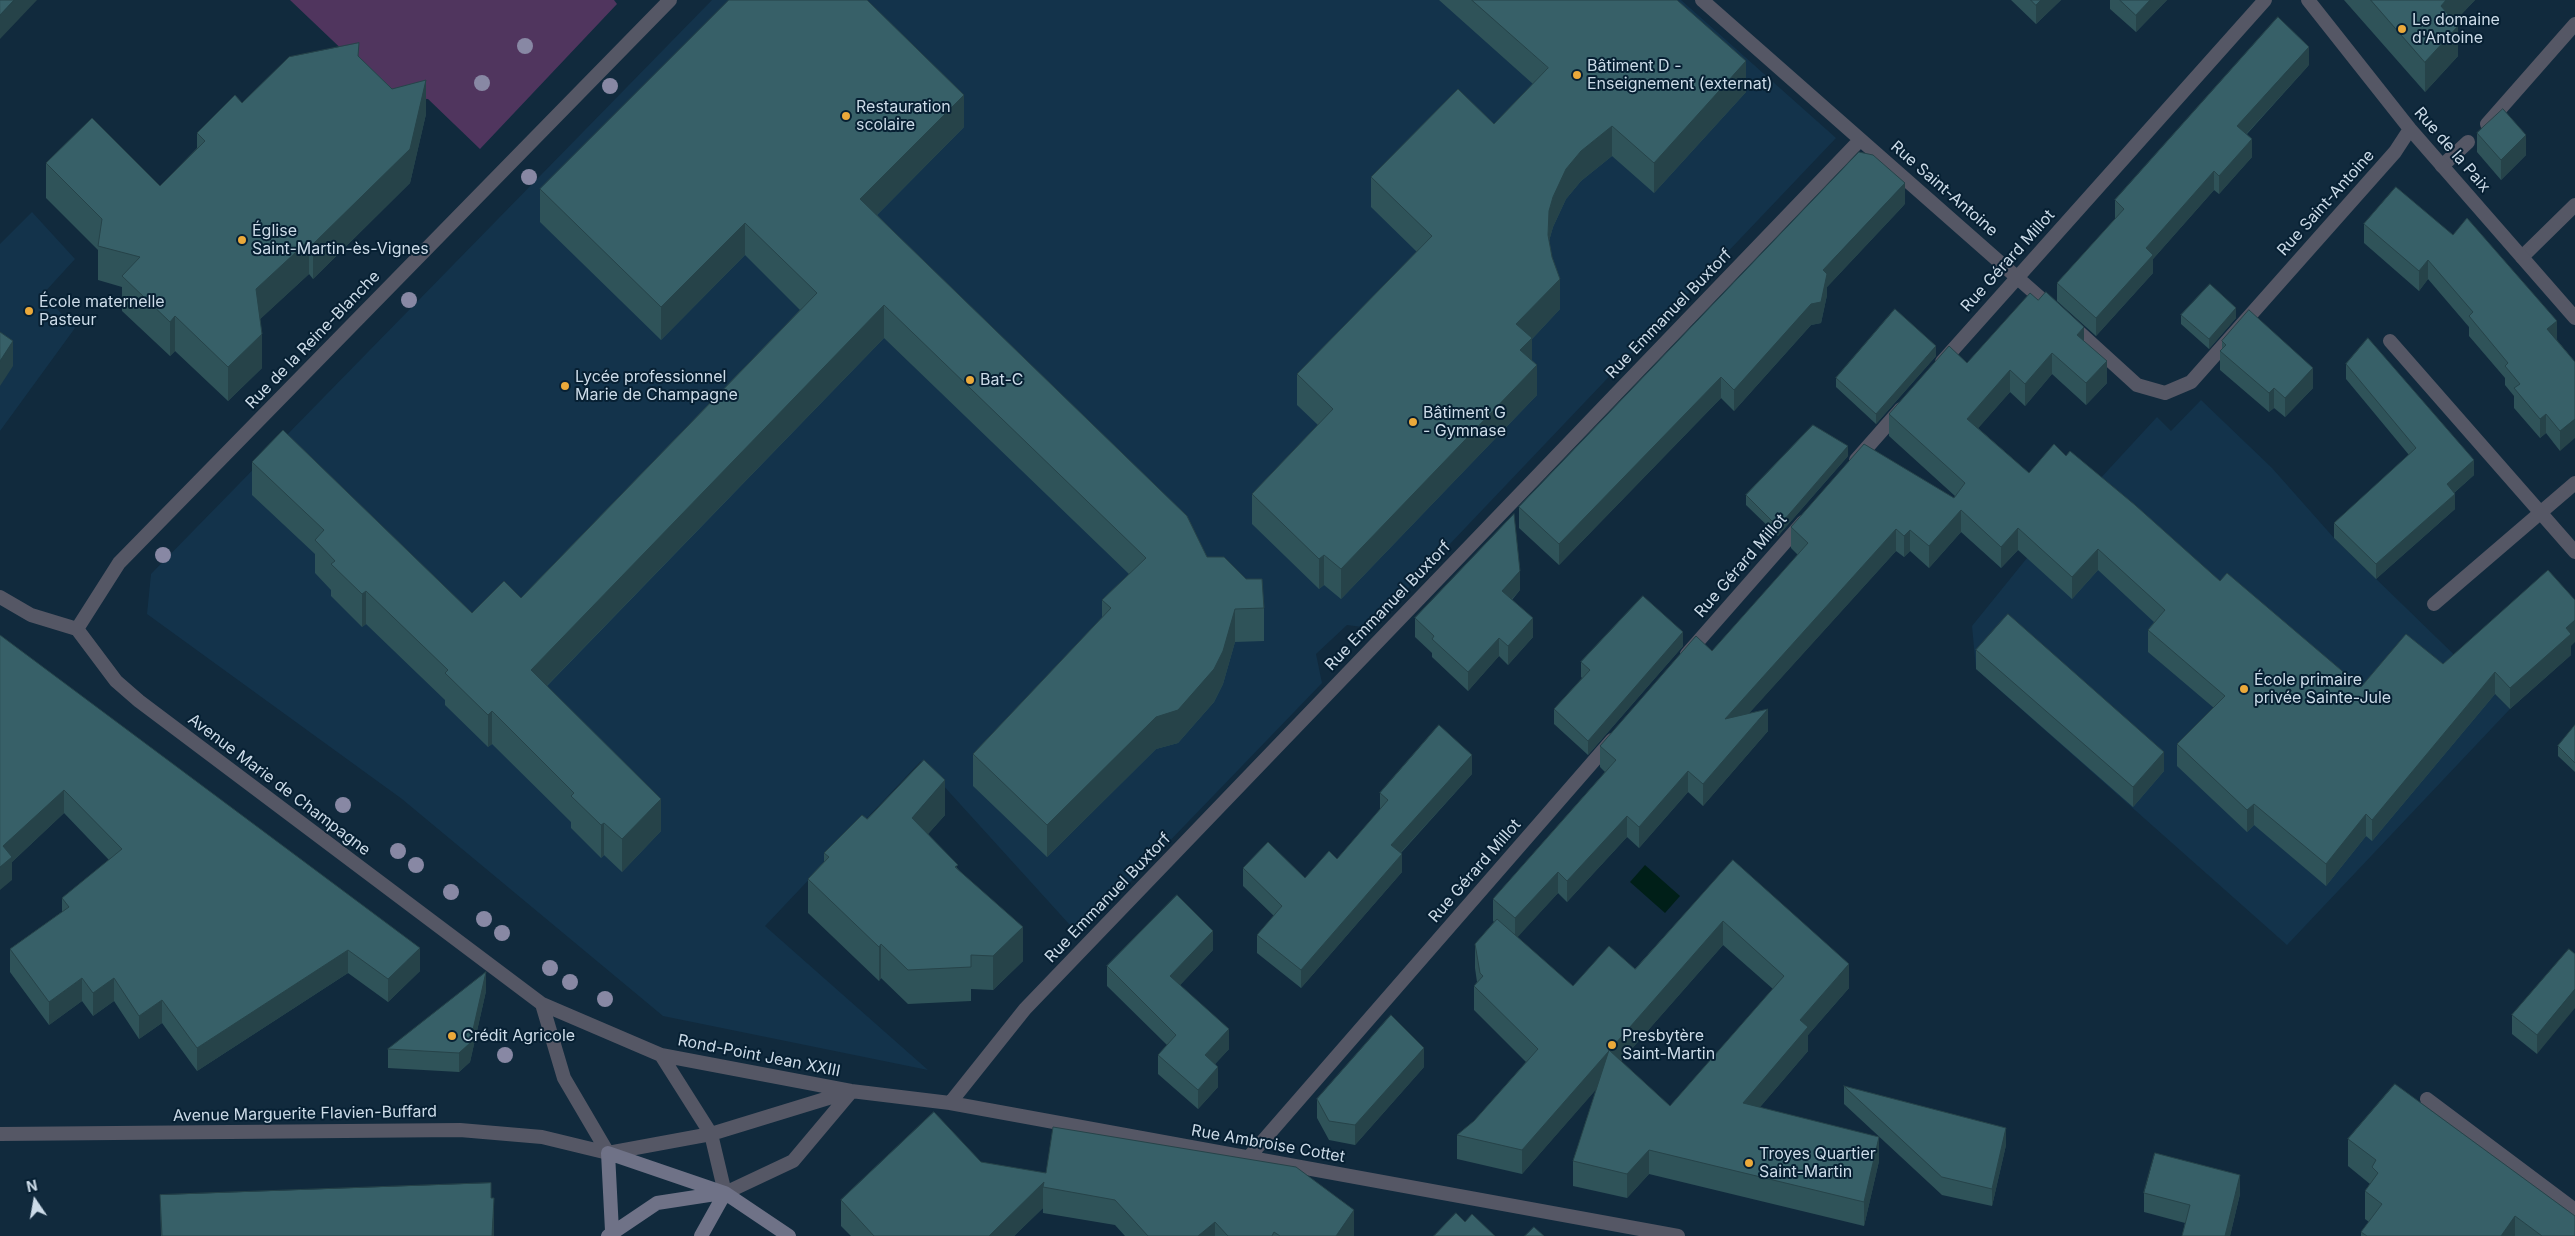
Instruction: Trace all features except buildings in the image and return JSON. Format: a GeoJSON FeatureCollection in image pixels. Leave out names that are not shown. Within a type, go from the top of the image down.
{"type":"FeatureCollection","features":[{"type":"Feature","properties":{"kind":"main road"},"geometry":{"type":"LineString","coordinates":[[610,1234],[608,1153],[725,1193],[789,1236]]}},
{"type":"Feature","properties":{"kind":"main road"},"geometry":{"type":"LineString","coordinates":[[610,1234],[657,1203],[725,1193]]}},
{"type":"Feature","properties":{"kind":"main road"},"geometry":{"type":"LineString","coordinates":[[700,1236],[725,1193]]}},
{"type":"Feature","properties":{"kind":"street","name":"Rue de la Reine-Blanche"},"geometry":{"type":"LineString","coordinates":[[77,629],[119,563],[670,0]]}},
{"type":"Feature","properties":{"kind":"street","name":"Rue Saint-Antoine"},"geometry":{"type":"LineString","coordinates":[[1702,0],[2017,276],[2138,385],[2165,393],[2191,382],[2395,152],[2410,129]]}},
{"type":"Feature","properties":{"kind":"street","name":"Rue Gérard Millot"},"geometry":{"type":"LineString","coordinates":[[1931,374],[2265,0]]}},
{"type":"Feature","properties":{"kind":"street","name":"Rue de la Paix"},"geometry":{"type":"LineString","coordinates":[[2308,0],[2410,129],[2575,318]]}},
{"type":"Feature","properties":{"kind":"street"},"geometry":{"type":"LineString","coordinates":[[2487,124],[2575,24]]}},
{"type":"Feature","properties":{"kind":"street","name":"Rue Emmanuel Buxtorf"},"geometry":{"type":"LineString","coordinates":[[950,1103],[1026,1009],[1860,140]]}},
{"type":"Feature","properties":{"kind":"street"},"geometry":{"type":"LineString","coordinates":[[2442,166],[2468,142]]}},
{"type":"Feature","properties":{"kind":"street"},"geometry":{"type":"LineString","coordinates":[[2522,257],[2575,205]]}},
{"type":"Feature","properties":{"kind":"street"},"geometry":{"type":"LineString","coordinates":[[2390,340],[2575,552]]}},
{"type":"Feature","properties":{"kind":"street"},"geometry":{"type":"LineString","coordinates":[[1846,472],[1912,397]]}},
{"type":"Feature","properties":{"kind":"street"},"geometry":{"type":"LineString","coordinates":[[2434,604],[2575,483]]}},
{"type":"Feature","properties":{"kind":"street","name":"Rue Gérard Millot"},"geometry":{"type":"LineString","coordinates":[[1676,667],[1814,509]]}},
{"type":"Feature","properties":{"kind":"street"},"geometry":{"type":"LineString","coordinates":[[0,597],[31,615],[77,629]]}},
{"type":"Feature","properties":{"kind":"street","name":"Avenue Marie de Champagne"},"geometry":{"type":"LineString","coordinates":[[77,629],[116,680],[138,701],[542,1004]]}},
{"type":"Feature","properties":{"kind":"street","name":"Rue Gérard Millot"},"geometry":{"type":"LineString","coordinates":[[1248,1158],[1624,727]]}},
{"type":"Feature","properties":{"kind":"street"},"geometry":{"type":"LineString","coordinates":[[542,1004],[564,1078],[608,1153]]}},
{"type":"Feature","properties":{"kind":"street","name":"Rond-Point Jean XXIII"},"geometry":{"type":"LineString","coordinates":[[542,1004],[661,1055],[851,1091]]}},
{"type":"Feature","properties":{"kind":"street","name":"Rond-Point Jean XXIII"},"geometry":{"type":"LineString","coordinates":[[661,1055],[711,1134],[725,1193],[793,1161],[851,1091]]}},
{"type":"Feature","properties":{"kind":"street","name":"Rue Ambroise Cottet"},"geometry":{"type":"LineString","coordinates":[[851,1091],[950,1103],[1678,1236]]}},
{"type":"Feature","properties":{"kind":"street","name":"Rond-Point Jean XXIII"},"geometry":{"type":"LineString","coordinates":[[608,1153],[711,1134],[851,1091]]}},
{"type":"Feature","properties":{"kind":"street"},"geometry":{"type":"LineString","coordinates":[[2427,1099],[2575,1210]]}},
{"type":"Feature","properties":{"kind":"street","name":"Avenue Marguerite Flavien-Buffard"},"geometry":{"type":"LineString","coordinates":[[0,1134],[460,1130],[542,1137],[608,1153]]}},
{"type":"Feature","properties":{"kind":"shaded area"},"geometry":{"type":"Polygon","coordinates":[[[290,0],[614,0],[617,4],[480,149],[428,99],[393,98],[290,0]]]}},
{"type":"Feature","properties":{"kind":"shaded area"},"geometry":{"type":"Polygon","coordinates":[[[712,0],[1681,0],[1836,138],[1370,628],[1347,625],[1316,654],[1322,683],[1079,935],[921,761],[765,926],[928,1070],[663,1016],[402,799],[147,614],[151,574],[712,0]]]}},
{"type":"Feature","properties":{"kind":"shaded area","name":"École maternelle Pasteur"},"geometry":{"type":"Polygon","coordinates":[[[32,212],[75,259],[43,294],[75,328],[0,431],[0,244],[32,212]]]}},
{"type":"Feature","properties":{"kind":"shaded area","name":"École primaire privée Sainte-Jule"},"geometry":{"type":"Polygon","coordinates":[[[2201,400],[2272,468],[2334,538],[2510,709],[2287,945],[1976,669],[1972,626],[2027,558],[2157,417],[2171,431],[2201,400]]]}},
{"type":"Feature","properties":{"kind":"shaded area"},"geometry":{"type":"Polygon","coordinates":[[[1645,865],[1680,896],[1665,913],[1630,882],[1645,865]]]}},
{"type":"Feature","properties":{"kind":"place","name":"Le domaine d'Antoine"},"geometry":{"type":"Point","coordinates":[2402,29]}},
{"type":"Feature","properties":{"kind":"place","name":"Bâtiment D - Enseignement (externat)"},"geometry":{"type":"Point","coordinates":[1577,75]}},
{"type":"Feature","properties":{"kind":"place","name":"Restauration scolaire"},"geometry":{"type":"Point","coordinates":[846,116]}},
{"type":"Feature","properties":{"kind":"place","name":"Église Saint-Martin-ès-Vignes"},"geometry":{"type":"Point","coordinates":[242,240]}},
{"type":"Feature","properties":{"kind":"place","name":"École maternelle Pasteur"},"geometry":{"type":"Point","coordinates":[29,311]}},
{"type":"Feature","properties":{"kind":"place","name":"Bat-C"},"geometry":{"type":"Point","coordinates":[970,380]}},
{"type":"Feature","properties":{"kind":"place","name":"Lycée professionnel Marie de Champagne"},"geometry":{"type":"Point","coordinates":[565,386]}},
{"type":"Feature","properties":{"kind":"place","name":"Bâtiment G - Gymnase"},"geometry":{"type":"Point","coordinates":[1413,422]}},
{"type":"Feature","properties":{"kind":"place","name":"École primaire privée Sainte-Jule"},"geometry":{"type":"Point","coordinates":[2244,689]}},
{"type":"Feature","properties":{"kind":"place","name":"Crédit Agricole"},"geometry":{"type":"Point","coordinates":[452,1036]}},
{"type":"Feature","properties":{"kind":"place","name":"Presbytère Saint-Martin"},"geometry":{"type":"Point","coordinates":[1612,1045]}},
{"type":"Feature","properties":{"kind":"place","name":"Troyes Quartier Saint-Martin"},"geometry":{"type":"Point","coordinates":[1749,1163]}}]}
